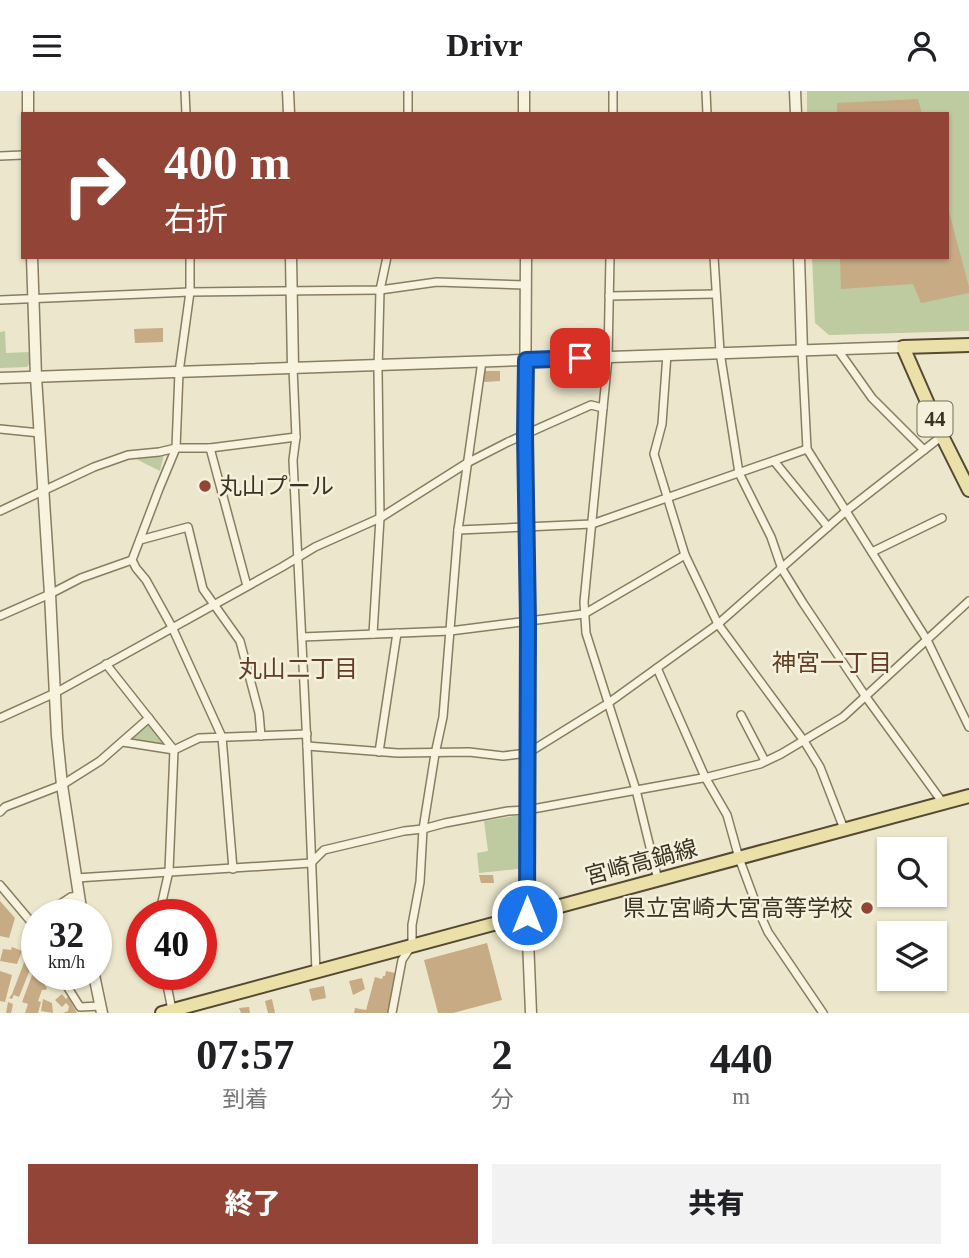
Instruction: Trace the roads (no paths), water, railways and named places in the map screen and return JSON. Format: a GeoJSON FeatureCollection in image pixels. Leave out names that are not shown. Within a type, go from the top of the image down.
{"type":"FeatureCollection","features":[{"type":"Feature","properties":{"kind":"main road"},"geometry":{"type":"LineString","coordinates":[[903,347],[969,345]]}},
{"type":"Feature","properties":{"kind":"main road","name":"44"},"geometry":{"type":"LineString","coordinates":[[903,347],[969,490]]}},
{"type":"Feature","properties":{"kind":"main road","name":"宮崎高鍋線"},"geometry":{"type":"LineString","coordinates":[[167,1011],[969,796]]}},
{"type":"Feature","properties":{"kind":"street"},"geometry":{"type":"LineString","coordinates":[[28,91],[28,112]]}},
{"type":"Feature","properties":{"kind":"street"},"geometry":{"type":"LineString","coordinates":[[185,91],[186,112]]}},
{"type":"Feature","properties":{"kind":"street"},"geometry":{"type":"LineString","coordinates":[[288,91],[289,112]]}},
{"type":"Feature","properties":{"kind":"street"},"geometry":{"type":"LineString","coordinates":[[408,91],[408,112]]}},
{"type":"Feature","properties":{"kind":"street"},"geometry":{"type":"LineString","coordinates":[[524,91],[524,112]]}},
{"type":"Feature","properties":{"kind":"street"},"geometry":{"type":"LineString","coordinates":[[613,91],[613,112]]}},
{"type":"Feature","properties":{"kind":"street"},"geometry":{"type":"LineString","coordinates":[[706,91],[707,112]]}},
{"type":"Feature","properties":{"kind":"street"},"geometry":{"type":"LineString","coordinates":[[795,91],[796,112]]}},
{"type":"Feature","properties":{"kind":"street"},"geometry":{"type":"LineString","coordinates":[[0,156],[21,155]]}},
{"type":"Feature","properties":{"kind":"street"},"geometry":{"type":"LineString","coordinates":[[32,259],[36,377],[55,693],[62,785],[79,899]]}},
{"type":"Feature","properties":{"kind":"street"},"geometry":{"type":"LineString","coordinates":[[190,259],[190,292],[179,372],[176,448],[132,560],[172,627],[222,737],[233,869]]}},
{"type":"Feature","properties":{"kind":"street"},"geometry":{"type":"LineString","coordinates":[[292,259],[296,437],[293,460],[316,971]]}},
{"type":"Feature","properties":{"kind":"street"},"geometry":{"type":"LineString","coordinates":[[373,634],[380,517],[380,289],[387,259]]}},
{"type":"Feature","properties":{"kind":"street"},"geometry":{"type":"LineString","coordinates":[[526,259],[527,915],[531,1013]]}},
{"type":"Feature","properties":{"kind":"street"},"geometry":{"type":"LineString","coordinates":[[610,259],[608,357],[584,614],[586,633],[636,790],[658,880]]}},
{"type":"Feature","properties":{"kind":"street"},"geometry":{"type":"LineString","coordinates":[[714,259],[720,352],[739,473],[771,537],[782,569],[803,603],[866,697],[943,803]]}},
{"type":"Feature","properties":{"kind":"street"},"geometry":{"type":"LineString","coordinates":[[799,259],[807,449],[927,640],[969,727]]}},
{"type":"Feature","properties":{"kind":"street"},"geometry":{"type":"LineString","coordinates":[[0,300],[190,292],[380,289],[436,282],[526,285]]}},
{"type":"Feature","properties":{"kind":"street"},"geometry":{"type":"LineString","coordinates":[[609,296],[716,294]]}},
{"type":"Feature","properties":{"kind":"street"},"geometry":{"type":"LineString","coordinates":[[0,378],[903,347]]}},
{"type":"Feature","properties":{"kind":"street"},"geometry":{"type":"LineString","coordinates":[[838,350],[872,398],[923,450]]}},
{"type":"Feature","properties":{"kind":"street"},"geometry":{"type":"LineString","coordinates":[[667,354],[662,424],[654,454],[685,555],[718,624],[820,767],[844,829]]}},
{"type":"Feature","properties":{"kind":"street"},"geometry":{"type":"LineString","coordinates":[[392,1013],[402,960],[412,945],[423,829],[443,717],[458,530],[482,361]]}},
{"type":"Feature","properties":{"kind":"street"},"geometry":{"type":"LineString","coordinates":[[0,718],[55,693],[315,547],[380,517],[467,463],[591,405],[603,408]]}},
{"type":"Feature","properties":{"kind":"street"},"geometry":{"type":"LineString","coordinates":[[0,429],[40,433]]}},
{"type":"Feature","properties":{"kind":"street"},"geometry":{"type":"LineString","coordinates":[[307,746],[435,754],[469,752],[503,756],[528,753],[607,704],[718,624],[846,511],[942,436]]}},
{"type":"Feature","properties":{"kind":"street"},"geometry":{"type":"LineString","coordinates":[[0,511],[94,467],[128,455],[296,437]]}},
{"type":"Feature","properties":{"kind":"street"},"geometry":{"type":"LineString","coordinates":[[210,448],[247,586]]}},
{"type":"Feature","properties":{"kind":"street"},"geometry":{"type":"LineString","coordinates":[[458,530],[592,524],[807,449]]}},
{"type":"Feature","properties":{"kind":"street"},"geometry":{"type":"LineString","coordinates":[[774,461],[828,527]]}},
{"type":"Feature","properties":{"kind":"street"},"geometry":{"type":"LineString","coordinates":[[872,552],[942,518]]}},
{"type":"Feature","properties":{"kind":"street"},"geometry":{"type":"LineString","coordinates":[[140,540],[188,527],[203,589],[240,641],[259,713],[261,736]]}},
{"type":"Feature","properties":{"kind":"street"},"geometry":{"type":"LineString","coordinates":[[302,637],[450,631],[584,614],[685,555]]}},
{"type":"Feature","properties":{"kind":"street"},"geometry":{"type":"LineString","coordinates":[[0,616],[81,578],[132,560]]}},
{"type":"Feature","properties":{"kind":"street"},"geometry":{"type":"LineString","coordinates":[[76,877],[311,863],[324,850],[404,831],[705,777],[765,761],[843,717],[969,601]]}},
{"type":"Feature","properties":{"kind":"street"},"geometry":{"type":"LineString","coordinates":[[379,752],[397,633]]}},
{"type":"Feature","properties":{"kind":"street"},"geometry":{"type":"LineString","coordinates":[[106,664],[174,750],[169,871],[163,899]]}},
{"type":"Feature","properties":{"kind":"street"},"geometry":{"type":"LineString","coordinates":[[657,668],[705,777],[727,815],[739,857],[768,932],[823,1013]]}},
{"type":"Feature","properties":{"kind":"street"},"geometry":{"type":"LineString","coordinates":[[741,715],[765,761]]}},
{"type":"Feature","properties":{"kind":"street"},"geometry":{"type":"LineString","coordinates":[[0,812],[5,807],[62,785],[100,761],[149,718]]}},
{"type":"Feature","properties":{"kind":"street"},"geometry":{"type":"LineString","coordinates":[[122,742],[174,750],[199,738],[307,734]]}},
{"type":"Feature","properties":{"kind":"street"},"geometry":{"type":"LineString","coordinates":[[0,885],[21,907]]}},
{"type":"Feature","properties":{"kind":"street"},"geometry":{"type":"LineString","coordinates":[[68,899],[78,896]]}},
{"type":"Feature","properties":{"kind":"street"},"geometry":{"type":"LineString","coordinates":[[70,990],[80,1007],[101,1010],[97,990]]}},
{"type":"Feature","properties":{"kind":"street"},"geometry":{"type":"LineString","coordinates":[[166,990],[167,1011]]}},
{"type":"Feature","properties":{"kind":"place","name":"丸山プール"},"geometry":{"type":"Point","coordinates":[205,486]}},
{"type":"Feature","properties":{"kind":"place","name":"県立宮崎大宮高等学校"},"geometry":{"type":"Point","coordinates":[867,908]}},
{"type":"Feature","properties":{"kind":"district","name":"神宮一丁目"},"geometry":{"type":"Point","coordinates":[832,663]}},
{"type":"Feature","properties":{"kind":"district","name":"丸山二丁目"},"geometry":{"type":"Point","coordinates":[298,669]}}]}
